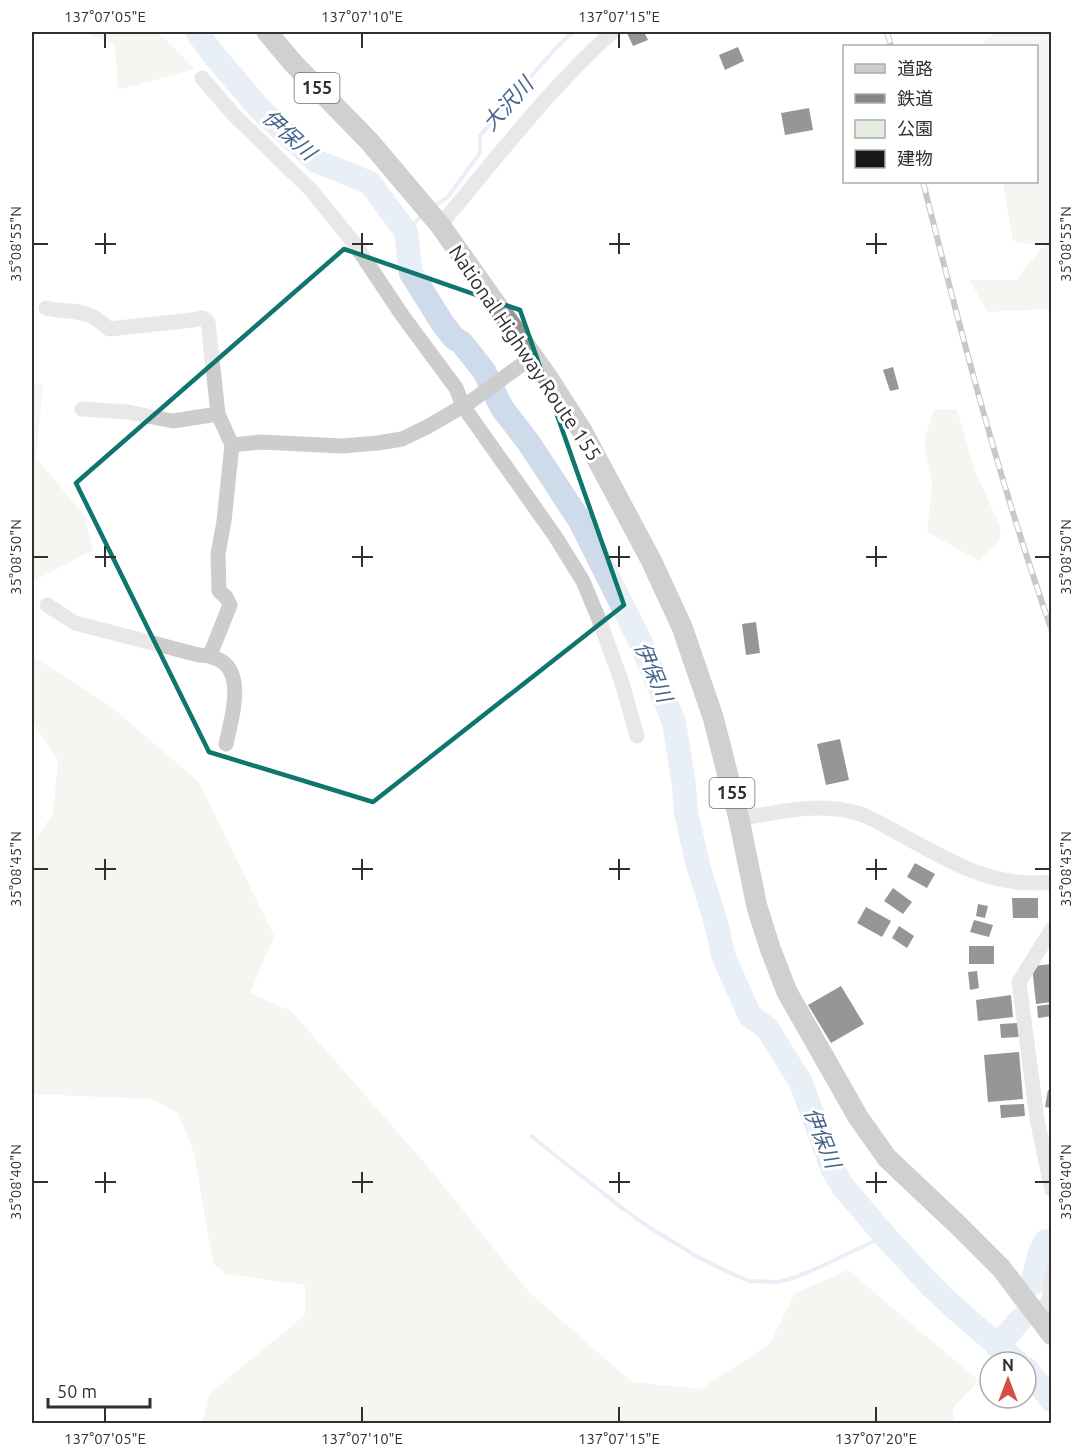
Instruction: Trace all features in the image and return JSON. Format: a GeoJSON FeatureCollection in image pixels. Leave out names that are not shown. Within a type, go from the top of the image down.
{"type":"FeatureCollection","features":[{"type":"Feature","properties":{"kind":"highway","name":"National Highway Route 155"},"geometry":{"type":"LineString","coordinates":[[267,32],[293,63],[369,141],[440,225],[582,431],[651,560],[682,627],[713,717],[739,819],[757,907],[787,992],[858,1117],[887,1158],[1001,1268],[1046,1327]]}},
{"type":"Feature","properties":{"kind":"street"},"geometry":{"type":"LineString","coordinates":[[440,225],[548,95],[588,53],[612,32]]}},
{"type":"Feature","properties":{"kind":"street"},"geometry":{"type":"LineString","coordinates":[[202,78],[234,115],[311,190],[354,243],[402,315],[456,388],[555,536],[583,581],[622,682],[638,736]]}},
{"type":"Feature","properties":{"kind":"street"},"geometry":{"type":"LineString","coordinates":[[46,308],[85,314],[109,329],[203,318],[208,322],[218,414],[231,445],[224,520],[218,554],[219,591],[226,597],[230,606],[210,655]]}},
{"type":"Feature","properties":{"kind":"street"},"geometry":{"type":"LineString","coordinates":[[231,445],[261,442],[342,446],[402,439],[428,427],[466,404],[532,357]]}},
{"type":"Feature","properties":{"kind":"street"},"geometry":{"type":"LineString","coordinates":[[82,409],[127,412],[173,421],[218,414]]}},
{"type":"Feature","properties":{"kind":"street"},"geometry":{"type":"LineString","coordinates":[[47,605],[75,623],[199,655],[210,655],[223,663],[235,683],[235,702],[226,744]]}},
{"type":"Feature","properties":{"kind":"street"},"geometry":{"type":"LineString","coordinates":[[739,819],[786,810],[822,808],[858,813],[966,869],[996,879],[1021,883],[1052,882]]}},
{"type":"Feature","properties":{"kind":"street"},"geometry":{"type":"LineString","coordinates":[[1052,929],[1019,982],[1037,1119],[1052,1190]]}},
{"type":"Feature","properties":{"kind":"street"},"geometry":{"type":"LineString","coordinates":[[1046,1327],[1043,1308],[1049,1300],[1052,1271]]}},
{"type":"Feature","properties":{"kind":"highlighted area"},"geometry":{"type":"Polygon","coordinates":[[[344,249],[520,310],[624,605],[373,802],[209,752],[76,483],[344,249]]]}},
{"type":"Feature","properties":{"kind":"green space"},"geometry":{"type":"Polygon","coordinates":[[[85,32],[158,32],[195,69],[118,90],[115,45],[85,32]]]}},
{"type":"Feature","properties":{"kind":"green space"},"geometry":{"type":"Polygon","coordinates":[[[995,32],[1051,32],[1051,309],[988,312],[969,280],[1016,280],[1043,246],[1013,241],[1002,183],[1038,183],[1038,45],[980,45],[995,32]]]}},
{"type":"Feature","properties":{"kind":"green space"},"geometry":{"type":"Polygon","coordinates":[[[32,382],[43,386],[36,458],[84,515],[93,550],[32,581],[32,382]]]}},
{"type":"Feature","properties":{"kind":"green space"},"geometry":{"type":"Polygon","coordinates":[[[934,409],[957,410],[975,471],[1001,528],[999,541],[979,561],[927,532],[932,486],[924,442],[934,409]]]}},
{"type":"Feature","properties":{"kind":"green space"},"geometry":{"type":"Polygon","coordinates":[[[32,656],[109,705],[199,782],[274,936],[250,993],[291,1011],[425,1163],[529,1292],[632,1382],[700,1389],[770,1344],[795,1293],[848,1270],[978,1380],[953,1408],[954,1423],[202,1423],[209,1394],[305,1315],[305,1285],[226,1274],[213,1263],[194,1153],[178,1113],[151,1099],[32,1094],[32,845],[53,813],[58,760],[32,721],[32,656]]]}},
{"type":"Feature","properties":{"kind":"building"},"geometry":{"type":"Polygon","coordinates":[[[644,32],[648,40],[633,46],[627,33],[644,32]]]}},
{"type":"Feature","properties":{"kind":"building"},"geometry":{"type":"Polygon","coordinates":[[[738,47],[744,61],[725,70],[719,55],[738,47]]]}},
{"type":"Feature","properties":{"kind":"building"},"geometry":{"type":"Polygon","coordinates":[[[809,108],[813,130],[785,135],[781,113],[809,108]]]}},
{"type":"Feature","properties":{"kind":"building"},"geometry":{"type":"Polygon","coordinates":[[[893,367],[899,389],[890,391],[883,370],[893,367]]]}},
{"type":"Feature","properties":{"kind":"building"},"geometry":{"type":"Polygon","coordinates":[[[756,622],[760,653],[746,655],[742,624],[756,622]]]}},
{"type":"Feature","properties":{"kind":"building"},"geometry":{"type":"Polygon","coordinates":[[[840,739],[849,780],[826,785],[817,744],[840,739]]]}},
{"type":"Feature","properties":{"kind":"building"},"geometry":{"type":"Polygon","coordinates":[[[915,863],[935,874],[927,888],[907,877],[915,863]]]}},
{"type":"Feature","properties":{"kind":"building"},"geometry":{"type":"Polygon","coordinates":[[[893,888],[912,902],[903,914],[884,901],[893,888]]]}},
{"type":"Feature","properties":{"kind":"building"},"geometry":{"type":"Polygon","coordinates":[[[1012,898],[1038,898],[1038,918],[1013,918],[1012,898]]]}},
{"type":"Feature","properties":{"kind":"building"},"geometry":{"type":"Polygon","coordinates":[[[978,904],[988,906],[985,918],[976,916],[978,904]]]}},
{"type":"Feature","properties":{"kind":"building"},"geometry":{"type":"Polygon","coordinates":[[[866,907],[891,921],[882,937],[857,923],[866,907]]]}},
{"type":"Feature","properties":{"kind":"building"},"geometry":{"type":"Polygon","coordinates":[[[974,920],[993,925],[989,937],[970,932],[974,920]]]}},
{"type":"Feature","properties":{"kind":"building"},"geometry":{"type":"Polygon","coordinates":[[[899,926],[914,936],[907,948],[892,938],[899,926]]]}},
{"type":"Feature","properties":{"kind":"building"},"geometry":{"type":"Polygon","coordinates":[[[969,946],[994,946],[994,964],[969,964],[969,946]]]}},
{"type":"Feature","properties":{"kind":"building"},"geometry":{"type":"Polygon","coordinates":[[[1052,964],[1052,1002],[1036,1004],[1032,966],[1052,964]]]}},
{"type":"Feature","properties":{"kind":"building"},"geometry":{"type":"Polygon","coordinates":[[[977,971],[979,988],[970,990],[968,972],[977,971]]]}},
{"type":"Feature","properties":{"kind":"building"},"geometry":{"type":"Polygon","coordinates":[[[841,986],[864,1024],[831,1043],[808,1005],[841,986]]]}},
{"type":"Feature","properties":{"kind":"building"},"geometry":{"type":"Polygon","coordinates":[[[1011,995],[1013,1017],[978,1021],[976,1000],[1011,995]]]}},
{"type":"Feature","properties":{"kind":"building"},"geometry":{"type":"Polygon","coordinates":[[[1052,1004],[1052,1016],[1038,1018],[1037,1006],[1052,1004]]]}},
{"type":"Feature","properties":{"kind":"building"},"geometry":{"type":"Polygon","coordinates":[[[1018,1023],[1019,1037],[1001,1038],[1000,1024],[1018,1023]]]}},
{"type":"Feature","properties":{"kind":"building"},"geometry":{"type":"Polygon","coordinates":[[[1019,1052],[1023,1099],[988,1102],[984,1055],[1019,1052]]]}},
{"type":"Feature","properties":{"kind":"building"},"geometry":{"type":"Polygon","coordinates":[[[1048,1090],[1052,1091],[1052,1108],[1045,1107],[1048,1090]]]}},
{"type":"Feature","properties":{"kind":"building"},"geometry":{"type":"Polygon","coordinates":[[[1024,1104],[1025,1116],[1001,1118],[1000,1105],[1024,1104]]]}},
{"type":"Feature","properties":{"kind":"waterway","name":"伊保川"},"geometry":{"type":"LineString","coordinates":[[197,32],[259,108],[316,161],[370,183],[406,232],[411,273],[443,324],[454,338],[462,343],[484,371],[502,408],[529,443],[580,521],[640,641],[674,722],[686,813],[698,865],[717,926],[723,955],[750,1016],[767,1028],[801,1083],[833,1170],[844,1188],[933,1288],[1003,1350]]}},
{"type":"Feature","properties":{"kind":"waterway","name":"大沢川"},"geometry":{"type":"LineString","coordinates":[[434,206],[448,197],[480,153],[480,136],[556,48],[573,32]]}},
{"type":"Feature","properties":{"kind":"waterway","name":"大沢川"},"geometry":{"type":"LineString","coordinates":[[406,232],[423,214]]}},
{"type":"Feature","properties":{"kind":"waterway"},"geometry":{"type":"LineString","coordinates":[[531,1136],[647,1226],[698,1257],[749,1281],[776,1282],[790,1279],[885,1236]]}},
{"type":"Feature","properties":{"kind":"waterway"},"geometry":{"type":"LineString","coordinates":[[1032,1284],[1040,1252],[1046,1241]]}},
{"type":"Feature","properties":{"kind":"waterway"},"geometry":{"type":"LineString","coordinates":[[997,1346],[1022,1318]]}},
{"type":"Feature","properties":{"kind":"waterway","name":"伊保川"},"geometry":{"type":"LineString","coordinates":[[1038,1383],[1052,1400]]}},
{"type":"Feature","properties":{"kind":"railway"},"geometry":{"type":"LineString","coordinates":[[887,32],[891,45]]}},
{"type":"Feature","properties":{"kind":"railway"},"geometry":{"type":"LineString","coordinates":[[923,183],[998,464],[1052,631]]}}]}
